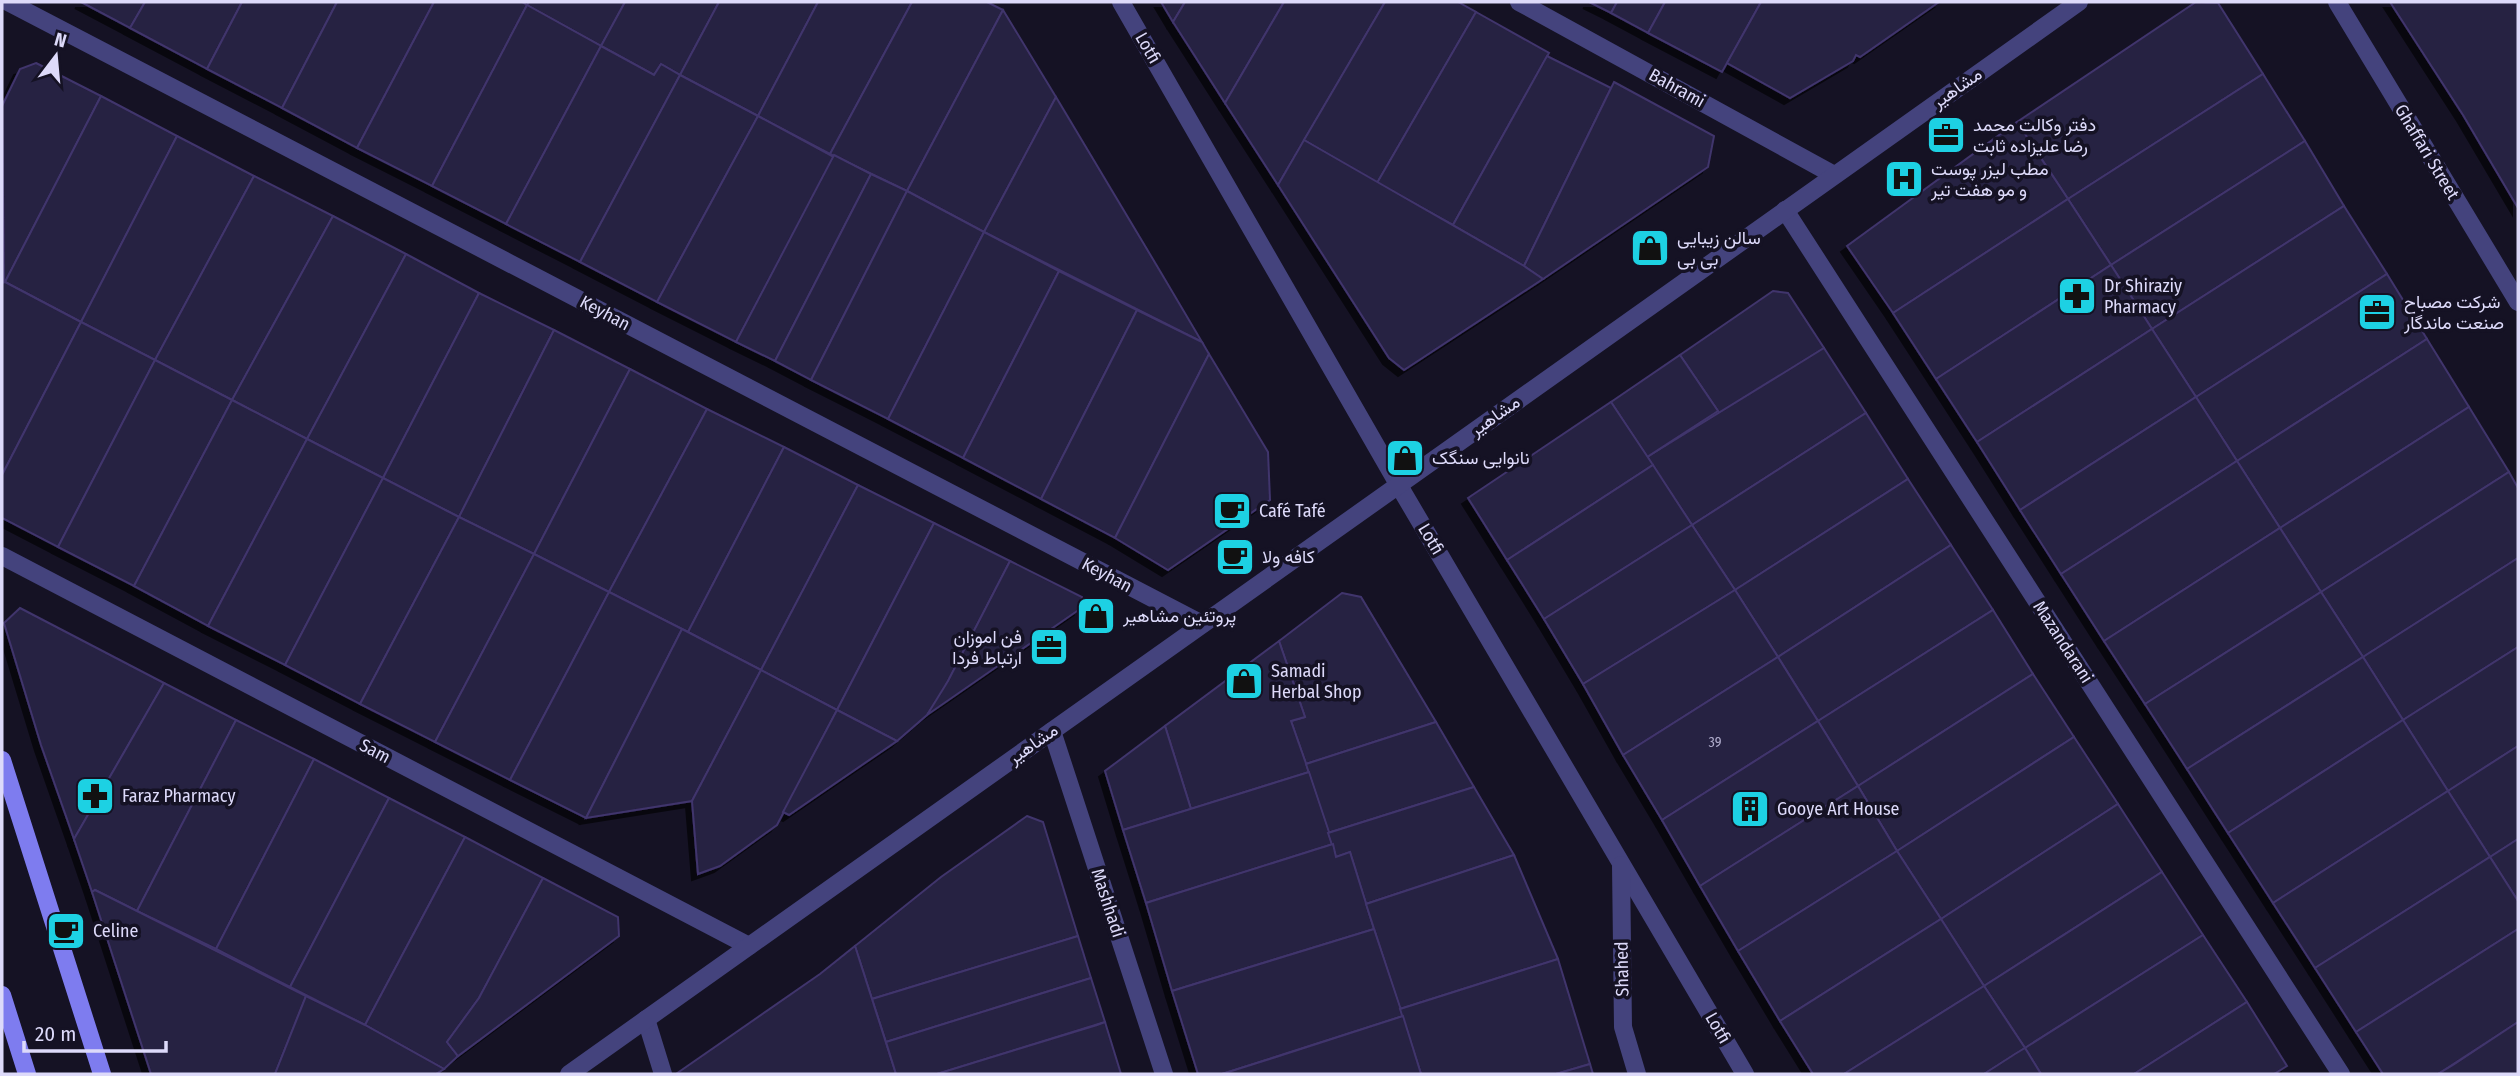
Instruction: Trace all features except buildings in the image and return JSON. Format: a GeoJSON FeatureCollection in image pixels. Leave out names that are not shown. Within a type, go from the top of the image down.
{"type":"FeatureCollection","features":[{"type":"Feature","properties":{"kind":"main road"},"geometry":{"type":"LineString","coordinates":[[2,760],[102,1074]]}},
{"type":"Feature","properties":{"kind":"main road"},"geometry":{"type":"LineString","coordinates":[[2,995],[27,1074]]}},
{"type":"Feature","properties":{"kind":"street","name":"Keyhan"},"geometry":{"type":"LineString","coordinates":[[8,2],[1202,624]]}},
{"type":"Feature","properties":{"kind":"street"},"geometry":{"type":"LineString","coordinates":[[1107,2],[1124,7]]}},
{"type":"Feature","properties":{"kind":"street","name":"Bahrami"},"geometry":{"type":"LineString","coordinates":[[1520,2],[1834,175]]}},
{"type":"Feature","properties":{"kind":"street","name":"مشاهیر"},"geometry":{"type":"LineString","coordinates":[[569,1074],[2080,2]]}},
{"type":"Feature","properties":{"kind":"street","name":"Ghaffari Street"},"geometry":{"type":"LineString","coordinates":[[2337,2],[2518,302]]}},
{"type":"Feature","properties":{"kind":"street","name":"Lotfi"},"geometry":{"type":"LineString","coordinates":[[1124,7],[1398,484],[1745,1074]]}},
{"type":"Feature","properties":{"kind":"street","name":"Mazandarani"},"geometry":{"type":"LineString","coordinates":[[1785,210],[2341,1074]]}},
{"type":"Feature","properties":{"kind":"street","name":"Sam"},"geometry":{"type":"LineString","coordinates":[[2,556],[749,946]]}},
{"type":"Feature","properties":{"kind":"street","name":"Mashhadi"},"geometry":{"type":"LineString","coordinates":[[1052,731],[1164,1074]]}},
{"type":"Feature","properties":{"kind":"street","name":"Shahed"},"geometry":{"type":"LineString","coordinates":[[1620,861],[1623,1027],[1637,1074]]}},
{"type":"Feature","properties":{"kind":"street"},"geometry":{"type":"LineString","coordinates":[[646,1019],[663,1074]]}},
{"type":"Feature","properties":{"kind":"place","name":"دفتر وکالت محمد رضا علیزاده ثابت"},"geometry":{"type":"Point","coordinates":[1946,135]}},
{"type":"Feature","properties":{"kind":"place","name":"مطب لیزر پوست و مو هفت تیر"},"geometry":{"type":"Point","coordinates":[1904,179]}},
{"type":"Feature","properties":{"kind":"place","name":"سالن زیبایی بی بی"},"geometry":{"type":"Point","coordinates":[1650,248]}},
{"type":"Feature","properties":{"kind":"place","name":"Dr Shiraziy Pharmacy"},"geometry":{"type":"Point","coordinates":[2077,296]}},
{"type":"Feature","properties":{"kind":"place","name":"شرکت مصباح صنعت ماندگار"},"geometry":{"type":"Point","coordinates":[2377,312]}},
{"type":"Feature","properties":{"kind":"place","name":"نانوایی سنگک"},"geometry":{"type":"Point","coordinates":[1405,458]}},
{"type":"Feature","properties":{"kind":"place","name":"Café Tafé"},"geometry":{"type":"Point","coordinates":[1232,511]}},
{"type":"Feature","properties":{"kind":"place","name":"کافه ولا"},"geometry":{"type":"Point","coordinates":[1235,557]}},
{"type":"Feature","properties":{"kind":"place","name":"پروتئین مشاهیر"},"geometry":{"type":"Point","coordinates":[1096,616]}},
{"type":"Feature","properties":{"kind":"place","name":"فن اموزان ارتباط فردا"},"geometry":{"type":"Point","coordinates":[1049,647]}},
{"type":"Feature","properties":{"kind":"place","name":"Samadi Herbal Shop"},"geometry":{"type":"Point","coordinates":[1244,681]}},
{"type":"Feature","properties":{"kind":"place","name":"Faraz Pharmacy"},"geometry":{"type":"Point","coordinates":[95,796]}},
{"type":"Feature","properties":{"kind":"place","name":"Gooye Art House"},"geometry":{"type":"Point","coordinates":[1750,809]}},
{"type":"Feature","properties":{"kind":"place","name":"Celine"},"geometry":{"type":"Point","coordinates":[66,931]}}]}
